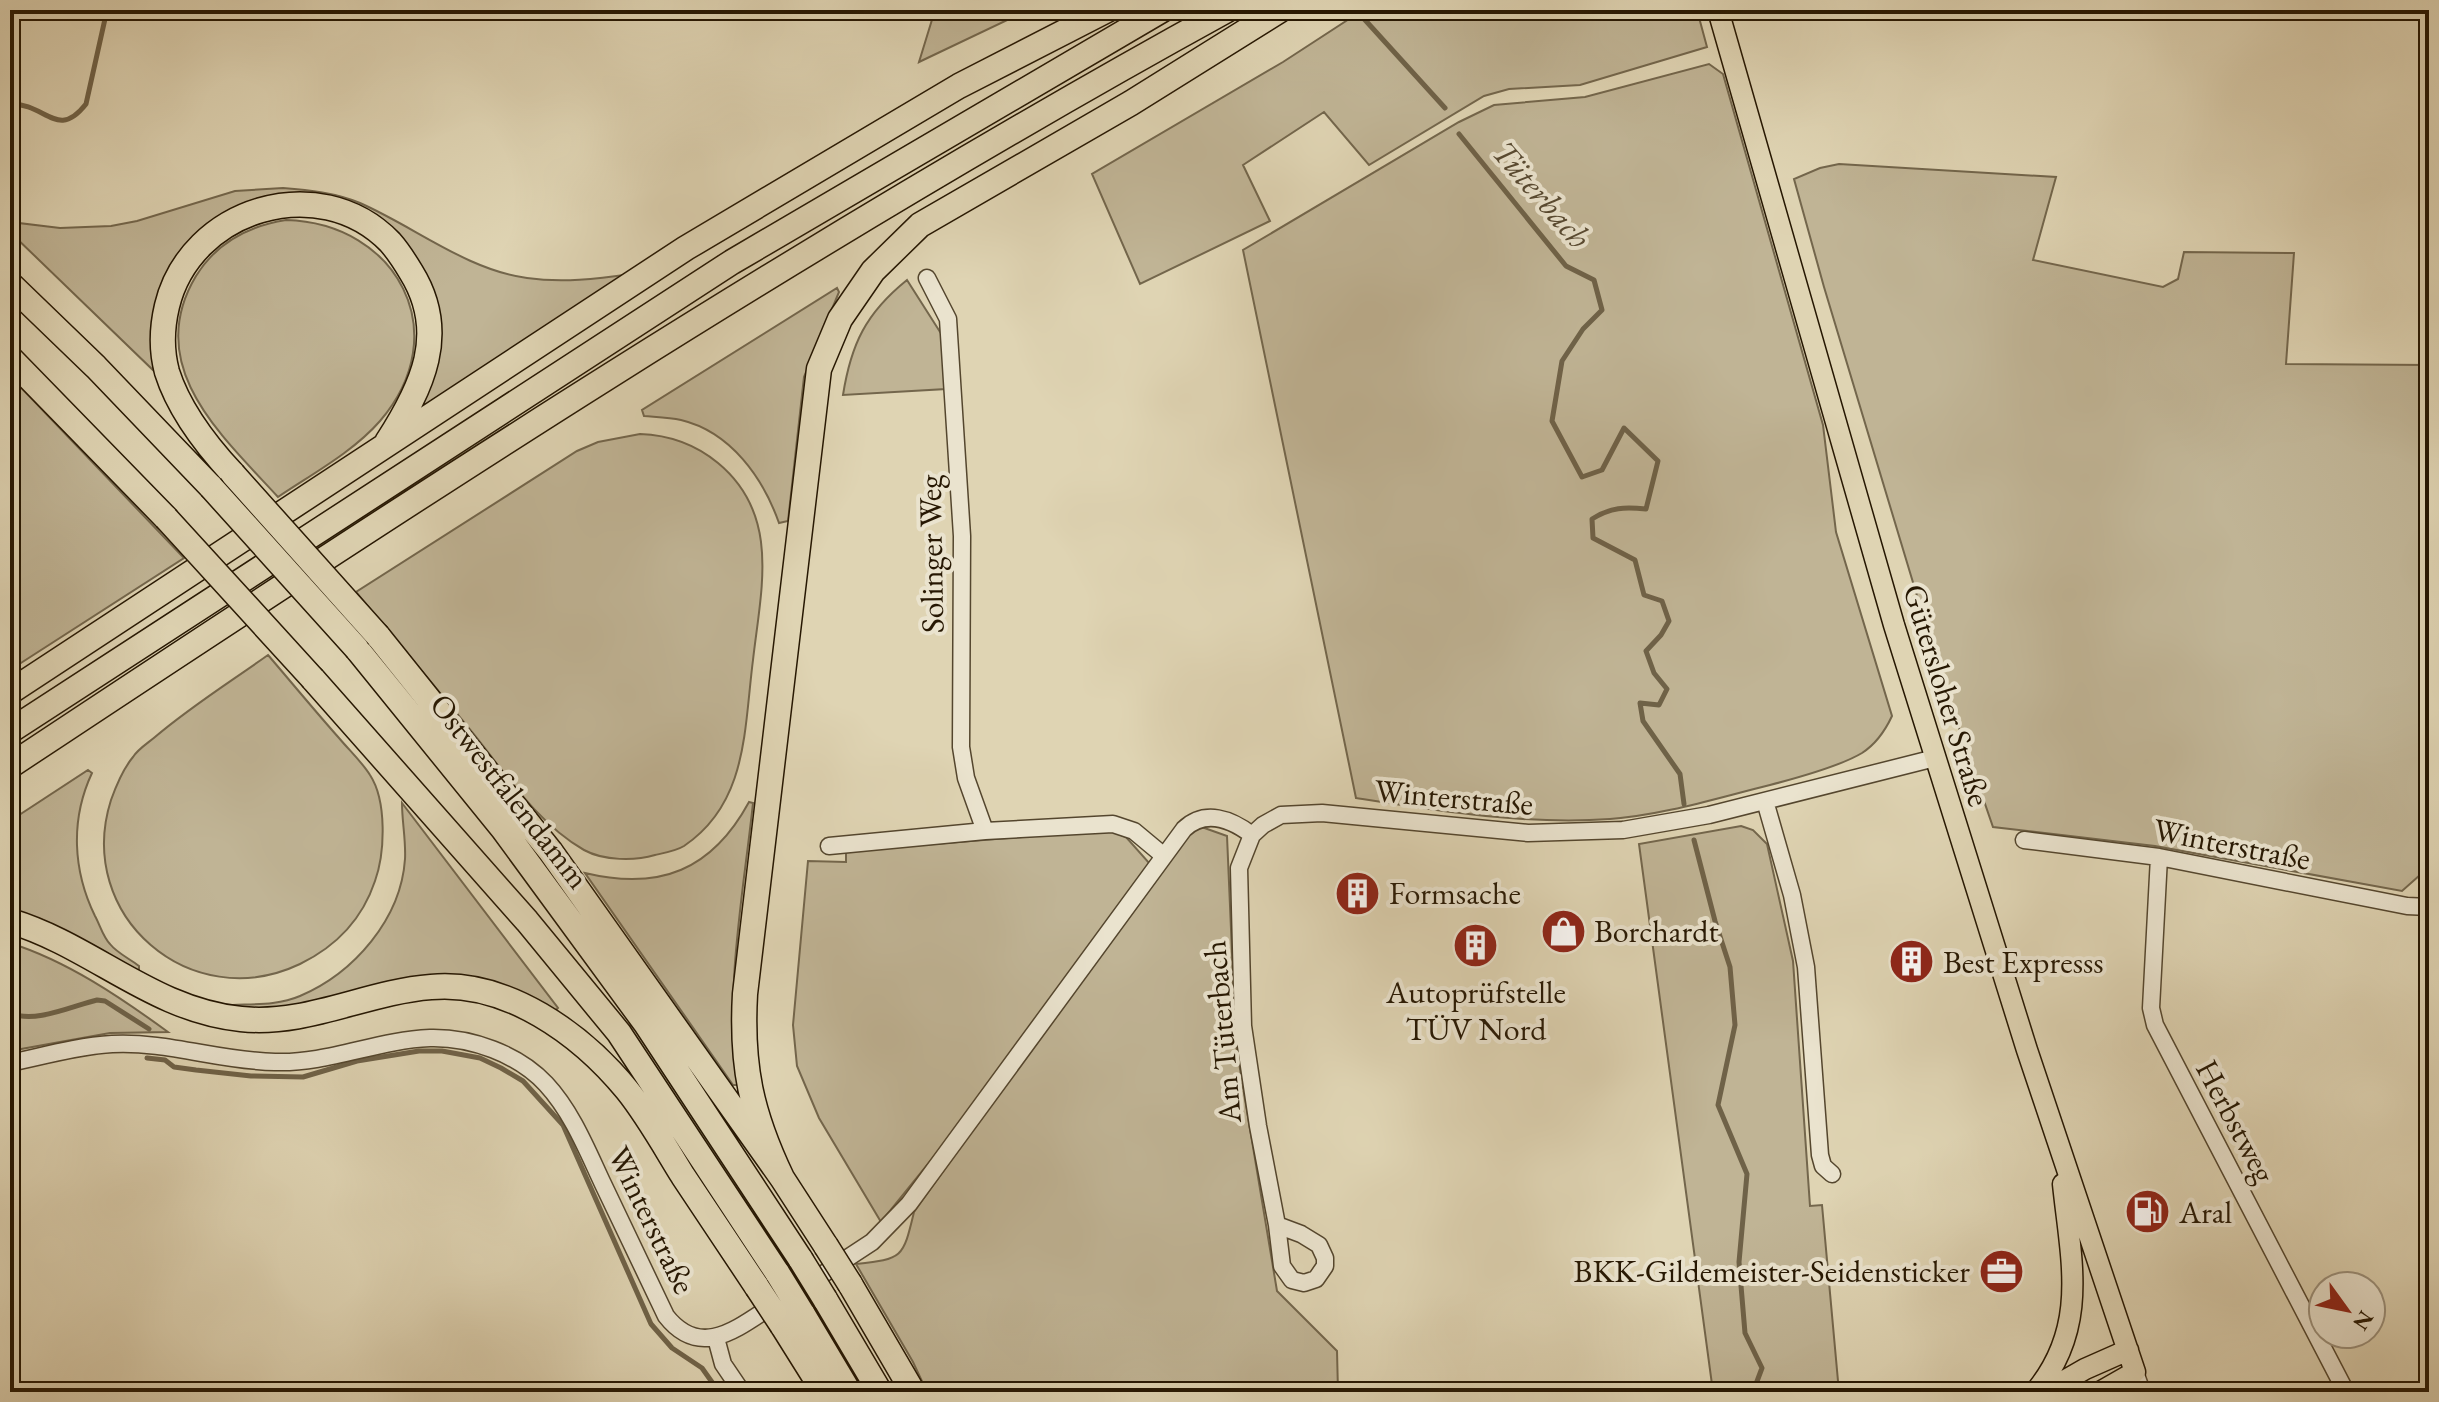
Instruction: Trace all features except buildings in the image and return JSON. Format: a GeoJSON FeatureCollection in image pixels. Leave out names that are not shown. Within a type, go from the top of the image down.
{"type":"FeatureCollection","features":[{"type":"Feature","properties":{"kind":"highway"},"geometry":{"type":"LineString","coordinates":[[10,692],[686,248],[959,86],[1107,10]]}},
{"type":"Feature","properties":{"kind":"highway"},"geometry":{"type":"LineString","coordinates":[[10,731],[732,262],[1162,10]]}},
{"type":"Feature","properties":{"kind":"highway"},"geometry":{"type":"LineString","coordinates":[[10,766],[334,551],[736,295],[900,196],[1227,10]]}},
{"type":"Feature","properties":{"kind":"highway"},"geometry":{"type":"LineString","coordinates":[[782,1178],[753,1108],[745,1070],[745,994],[819,369],[840,319],[873,271],[920,225],[1131,103],[1280,10]]}},
{"type":"Feature","properties":{"kind":"highway"},"geometry":{"type":"LineString","coordinates":[[383,448],[407,411],[425,370],[430,339],[423,297],[416,280],[389,241],[342,212],[313,204],[261,209],[219,229],[197,248],[178,274],[163,324],[167,371],[180,405],[368,643],[487,769],[551,852],[782,1178],[850,1284],[913,1392]]}},
{"type":"Feature","properties":{"kind":"highway","name":"Ostwestfalendamm"},"geometry":{"type":"LineString","coordinates":[[12,285],[368,643],[646,1024],[801,1260],[880,1392]]}},
{"type":"Feature","properties":{"kind":"highway"},"geometry":{"type":"LineString","coordinates":[[13,361],[166,518],[313,679],[527,921],[619,1033],[778,1274],[792,1319],[824,1392]]}},
{"type":"Feature","properties":{"kind":"highway"},"geometry":{"type":"LineString","coordinates":[[10,921],[42,930],[174,1004],[222,1016],[271,1020],[300,1017],[371,997],[435,986],[487,992],[545,1016],[576,1040],[627,1090],[757,1287],[792,1319],[849,1392]]}},
{"type":"Feature","properties":{"kind":"main road","name":"Gütersloher Straße"},"geometry":{"type":"LineString","coordinates":[[1718,10],[1866,534],[1935,758],[2138,1382]]}},
{"type":"Feature","properties":{"kind":"main road"},"geometry":{"type":"LineString","coordinates":[[2035,1392],[2060,1351],[2069,1327],[2074,1288],[2058,1141]]}},
{"type":"Feature","properties":{"kind":"main road"},"geometry":{"type":"LineString","coordinates":[[2045,1392],[2085,1369],[2128,1350]]}},
{"type":"Feature","properties":{"kind":"main road"},"geometry":{"type":"LineString","coordinates":[[2100,1392],[2138,1382]]}},
{"type":"Feature","properties":{"kind":"street","name":"Solinger Weg"},"geometry":{"type":"LineString","coordinates":[[927,278],[948,319],[962,536],[961,747],[966,778],[985,831]]}},
{"type":"Feature","properties":{"kind":"street","name":"Winterstraße"},"geometry":{"type":"LineString","coordinates":[[1252,835],[1277,817],[1300,813],[1528,833],[1651,827],[1935,758]]}},
{"type":"Feature","properties":{"kind":"street"},"geometry":{"type":"LineString","coordinates":[[1765,801],[1800,931],[1806,967],[1820,1155],[1823,1166],[1832,1174]]}},
{"type":"Feature","properties":{"kind":"street"},"geometry":{"type":"LineString","coordinates":[[742,1392],[723,1364],[716,1338],[853,1256],[890,1225],[931,1177],[1184,829],[1199,818],[1227,821],[1252,835]]}},
{"type":"Feature","properties":{"kind":"street"},"geometry":{"type":"LineString","coordinates":[[829,846],[985,831],[1113,824],[1134,831],[1164,856]]}},
{"type":"Feature","properties":{"kind":"street","name":"Am Tüterbach"},"geometry":{"type":"LineString","coordinates":[[1252,835],[1242,855],[1238,879],[1243,1026],[1277,1225]]}},
{"type":"Feature","properties":{"kind":"street","name":"Winterstraße"},"geometry":{"type":"LineString","coordinates":[[2024,840],[2159,857],[2407,906],[2429,907]]}},
{"type":"Feature","properties":{"kind":"street","name":"Herbstweg"},"geometry":{"type":"LineString","coordinates":[[2159,857],[2151,1008],[2155,1025],[2346,1392]]}},
{"type":"Feature","properties":{"kind":"street","name":"Winterstraße"},"geometry":{"type":"LineString","coordinates":[[10,1063],[112,1044],[153,1046],[274,1062],[304,1062],[394,1041],[431,1038],[455,1039],[484,1047],[525,1066],[546,1084],[562,1107],[578,1131],[673,1325],[692,1337],[704,1340],[716,1338]]}},
{"type":"Feature","properties":{"kind":"shaded area"},"geometry":{"type":"Polygon","coordinates":[[[935,10],[1028,10],[919,62],[935,10]]]}},
{"type":"Feature","properties":{"kind":"shaded area"},"geometry":{"type":"Polygon","coordinates":[[[1363,10],[1697,10],[1707,47],[1580,85],[1509,89],[1484,96],[1369,165],[1324,112],[1243,165],[1270,221],[1140,284],[1092,174],[1283,62],[1363,10]]]}},
{"type":"Feature","properties":{"kind":"shaded area"},"geometry":{"type":"Polygon","coordinates":[[[1709,64],[1723,74],[1823,425],[1836,532],[1892,716],[1872,746],[1842,762],[1791,779],[1630,817],[1578,820],[1514,818],[1356,798],[1243,250],[1459,122],[1494,105],[1585,97],[1709,64]]]}},
{"type":"Feature","properties":{"kind":"shaded area"},"geometry":{"type":"Polygon","coordinates":[[[1839,164],[2056,177],[2033,260],[2163,287],[2178,279],[2184,252],[2294,253],[2286,364],[2429,365],[2429,867],[2402,891],[2155,846],[1993,827],[1943,682],[1794,179],[1839,164]]]}},
{"type":"Feature","properties":{"kind":"shaded area"},"geometry":{"type":"Polygon","coordinates":[[[283,188],[332,194],[360,203],[462,257],[505,273],[527,278],[566,280],[631,274],[425,405],[421,400],[424,275],[314,198],[189,244],[155,372],[10,232],[10,222],[60,228],[111,226],[235,191],[283,188]]]}},
{"type":"Feature","properties":{"kind":"shaded area"},"geometry":{"type":"Polygon","coordinates":[[[286,220],[325,226],[358,240],[385,262],[403,289],[413,320],[413,353],[402,387],[380,421],[345,453],[278,497],[213,424],[183,369],[178,340],[182,309],[204,264],[224,245],[246,231],[286,220]]]}},
{"type":"Feature","properties":{"kind":"shaded area"},"geometry":{"type":"Polygon","coordinates":[[[907,280],[942,335],[946,389],[843,395],[851,360],[863,331],[881,305],[907,280]]]}},
{"type":"Feature","properties":{"kind":"shaded area"},"geometry":{"type":"Polygon","coordinates":[[[837,288],[839,292],[804,377],[788,521],[779,523],[754,474],[730,446],[699,426],[676,419],[644,416],[642,410],[837,288]]]}},
{"type":"Feature","properties":{"kind":"shaded area"},"geometry":{"type":"Polygon","coordinates":[[[10,376],[184,558],[10,670],[10,376]]]}},
{"type":"Feature","properties":{"kind":"shaded area"},"geometry":{"type":"Polygon","coordinates":[[[640,434],[661,436],[691,446],[718,463],[738,483],[759,529],[762,580],[744,738],[732,786],[721,808],[705,828],[681,848],[647,857],[620,859],[584,850],[537,812],[356,592],[577,451],[598,442],[640,434]]]}},
{"type":"Feature","properties":{"kind":"shaded area"},"geometry":{"type":"Polygon","coordinates":[[[268,655],[370,775],[376,786],[382,813],[381,856],[375,881],[363,908],[326,949],[300,964],[259,977],[219,977],[183,966],[151,945],[126,917],[110,882],[104,842],[111,800],[135,754],[182,715],[268,655]]]}},
{"type":"Feature","properties":{"kind":"shaded area"},"geometry":{"type":"Polygon","coordinates":[[[88,770],[92,773],[77,827],[82,881],[105,938],[139,966],[139,976],[61,930],[10,910],[10,821],[88,770]]]}},
{"type":"Feature","properties":{"kind":"shaded area"},"geometry":{"type":"Polygon","coordinates":[[[749,802],[753,803],[734,979],[734,1050],[738,1085],[733,1085],[585,873],[637,879],[681,870],[701,859],[718,844],[749,802]]]}},
{"type":"Feature","properties":{"kind":"shaded area"},"geometry":{"type":"Polygon","coordinates":[[[402,803],[558,1008],[555,1011],[521,993],[331,998],[272,1010],[233,1008],[233,1005],[276,1003],[300,996],[339,973],[371,941],[384,923],[402,881],[405,852],[402,803]]]}},
{"type":"Feature","properties":{"kind":"shaded area"},"geometry":{"type":"Polygon","coordinates":[[[1196,825],[1227,836],[1236,1045],[1277,1291],[1337,1351],[1338,1392],[927,1392],[856,1264],[892,1257],[903,1247],[914,1212],[1196,825]]]}},
{"type":"Feature","properties":{"kind":"shaded area"},"geometry":{"type":"Polygon","coordinates":[[[1741,826],[1753,830],[1767,844],[1793,961],[1810,1206],[1822,1205],[1839,1392],[1713,1392],[1639,844],[1741,826]]]}},
{"type":"Feature","properties":{"kind":"shaded area"},"geometry":{"type":"Polygon","coordinates":[[[1109,830],[1126,837],[1150,864],[949,1138],[881,1222],[819,1118],[797,1066],[793,1025],[808,861],[846,862],[846,851],[1109,830]]]}},
{"type":"Feature","properties":{"kind":"shaded area"},"geometry":{"type":"Polygon","coordinates":[[[10,943],[72,970],[168,1032],[110,1033],[10,1051],[10,943]]]}},
{"type":"Feature","properties":{"kind":"waterway"},"geometry":{"type":"LineString","coordinates":[[10,104],[22,105],[59,120],[76,115],[86,104],[107,10]]}},
{"type":"Feature","properties":{"kind":"waterway","name":"Tüterbach"},"geometry":{"type":"LineString","coordinates":[[1356,10],[1445,108]]}},
{"type":"Feature","properties":{"kind":"waterway","name":"Tüterbach"},"geometry":{"type":"LineString","coordinates":[[1459,134],[1566,266],[1594,280],[1602,310],[1583,329],[1562,361],[1552,421],[1582,477],[1602,470],[1624,428],[1658,461],[1646,509],[1618,509],[1599,515],[1592,519],[1593,538],[1635,560],[1644,595],[1662,601],[1669,621],[1646,651],[1654,673],[1667,689],[1659,705],[1640,703],[1643,721],[1680,774],[1684,804]]}},
{"type":"Feature","properties":{"kind":"waterway","name":"Tüterbach"},"geometry":{"type":"LineString","coordinates":[[1694,840],[1730,967],[1735,1025],[1718,1105],[1747,1174],[1739,1262],[1745,1333],[1762,1368],[1753,1392]]}},
{"type":"Feature","properties":{"kind":"waterway"},"geometry":{"type":"LineString","coordinates":[[10,1013],[42,1015],[97,1000],[105,1001],[149,1029]]}},
{"type":"Feature","properties":{"kind":"waterway"},"geometry":{"type":"LineString","coordinates":[[147,1058],[196,1070],[303,1077],[357,1061],[419,1051],[442,1051],[480,1058],[501,1068],[523,1081],[563,1125],[651,1324],[672,1348],[702,1368],[719,1392]]}},
{"type":"Feature","properties":{"kind":"place","name":"Formsache"},"geometry":{"type":"Point","coordinates":[1358,893]}},
{"type":"Feature","properties":{"kind":"place","name":"Borchardt"},"geometry":{"type":"Point","coordinates":[1563,931]}},
{"type":"Feature","properties":{"kind":"place","name":"Autoprüfstelle TÜV Nord"},"geometry":{"type":"Point","coordinates":[1476,945]}},
{"type":"Feature","properties":{"kind":"place","name":"Best Expresss"},"geometry":{"type":"Point","coordinates":[1912,962]}},
{"type":"Feature","properties":{"kind":"place","name":"Aral"},"geometry":{"type":"Point","coordinates":[2148,1212]}},
{"type":"Feature","properties":{"kind":"place","name":"BKK-Gildemeister-Seidensticker"},"geometry":{"type":"Point","coordinates":[2001,1271]}}]}
